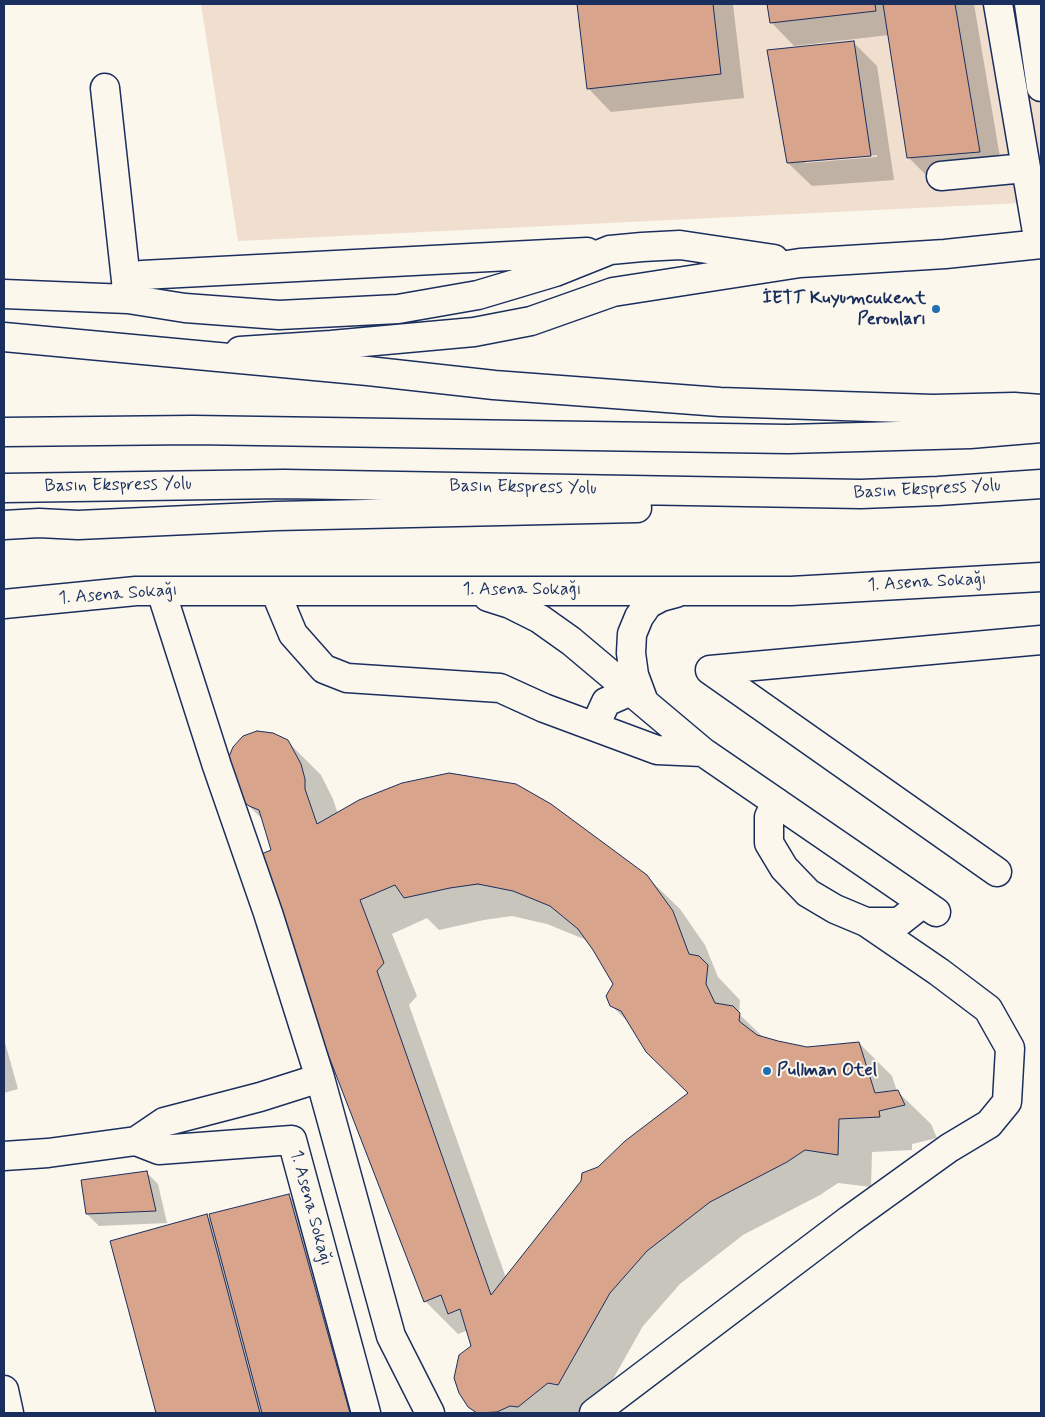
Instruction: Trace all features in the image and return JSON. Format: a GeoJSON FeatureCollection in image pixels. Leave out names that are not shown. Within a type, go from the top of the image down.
{"type":"FeatureCollection","features":[{"type":"Feature","properties":{"kind":"main road"},"geometry":{"type":"LineString","coordinates":[[186,354],[331,345],[474,332],[531,321],[612,292],[800,263],[945,254],[1040,244],[998,4]]}},
{"type":"Feature","properties":{"kind":"main road"},"geometry":{"type":"LineString","coordinates":[[1029,4],[1041,87]]}},
{"type":"Feature","properties":{"kind":"main road"},"geometry":{"type":"LineString","coordinates":[[105,88],[128,299]]}},
{"type":"Feature","properties":{"kind":"main road"},"geometry":{"type":"LineString","coordinates":[[941,176],[1026,168]]}},
{"type":"Feature","properties":{"kind":"main road"},"geometry":{"type":"LineString","coordinates":[[128,299],[142,275],[610,250],[642,246],[680,245],[800,263]]}},
{"type":"Feature","properties":{"kind":"main road"},"geometry":{"type":"LineString","coordinates":[[4,294],[128,299],[185,308],[279,315],[398,309],[478,295],[555,272],[610,250]]}},
{"type":"Feature","properties":{"kind":"main road"},"geometry":{"type":"LineString","coordinates":[[4,337],[368,370],[494,385],[720,402],[933,409],[1014,407],[1041,409]]}},
{"type":"Feature","properties":{"kind":"main road"},"geometry":{"type":"LineString","coordinates":[[4,432],[193,430],[788,439],[942,435],[1041,428]]}},
{"type":"Feature","properties":{"kind":"main road","name":"Basın Ekspress Yolu"},"geometry":{"type":"LineString","coordinates":[[4,488],[284,484],[861,494],[1041,484]]}},
{"type":"Feature","properties":{"kind":"main road"},"geometry":{"type":"LineString","coordinates":[[4,525],[39,523],[78,525],[276,516],[685,507],[861,494]]}},
{"type":"Feature","properties":{"kind":"main road"},"geometry":{"type":"LineString","coordinates":[[4,537],[78,525]]}},
{"type":"Feature","properties":{"kind":"main road","name":"1. Asena Sokağı"},"geometry":{"type":"LineString","coordinates":[[4,604],[136,591],[690,590],[791,592],[1041,577]]}},
{"type":"Feature","properties":{"kind":"main road"},"geometry":{"type":"LineString","coordinates":[[467,590],[510,604],[540,618],[571,641],[703,752],[929,907],[899,922],[866,922]]}},
{"type":"Feature","properties":{"kind":"main road"},"geometry":{"type":"LineString","coordinates":[[637,696],[631,653],[632,634],[639,617],[648,604],[661,597],[690,590]]}},
{"type":"Feature","properties":{"kind":"main road"},"geometry":{"type":"LineString","coordinates":[[161,591],[217,766],[268,913],[320,1078],[391,1336],[430,1413]]}},
{"type":"Feature","properties":{"kind":"main road"},"geometry":{"type":"LineString","coordinates":[[275,591],[292,634],[324,669],[347,678],[500,688],[544,708],[657,750],[703,752]]}},
{"type":"Feature","properties":{"kind":"main road"},"geometry":{"type":"LineString","coordinates":[[997,872],[710,670],[1041,640]]}},
{"type":"Feature","properties":{"kind":"main road"},"geometry":{"type":"LineString","coordinates":[[595,726],[606,702],[637,696]]}},
{"type":"Feature","properties":{"kind":"main road"},"geometry":{"type":"LineString","coordinates":[[594,1413],[857,1215],[949,1148],[989,1124],[1007,1102],[1010,1048],[988,1009],[939,972],[866,922],[835,909],[808,893],[784,868],[769,843],[769,817],[776,802]]}},
{"type":"Feature","properties":{"kind":"main road"},"geometry":{"type":"LineString","coordinates":[[4,1156],[48,1153],[136,1140],[164,1122],[320,1078]]}},
{"type":"Feature","properties":{"kind":"main road","name":"1. Asena Sokağı"},"geometry":{"type":"LineString","coordinates":[[136,1140],[159,1150],[292,1140],[366,1413]]}},
{"type":"Feature","properties":{"kind":"main road"},"geometry":{"type":"LineString","coordinates":[[4,1390],[9,1413]]}},
{"type":"Feature","properties":{"kind":"shaded area"},"geometry":{"type":"Polygon","coordinates":[[[201,4],[1041,4],[1041,202],[238,241],[201,4]]]}},
{"type":"Feature","properties":{"kind":"building"},"geometry":{"type":"Polygon","coordinates":[[[577,4],[713,4],[721,74],[587,89],[577,4]]]}},
{"type":"Feature","properties":{"kind":"building"},"geometry":{"type":"Polygon","coordinates":[[[767,4],[875,4],[876,11],[770,23],[767,4]]]}},
{"type":"Feature","properties":{"kind":"building"},"geometry":{"type":"Polygon","coordinates":[[[883,4],[955,4],[980,152],[907,158],[883,4]]]}},
{"type":"Feature","properties":{"kind":"building"},"geometry":{"type":"Polygon","coordinates":[[[854,41],[871,156],[787,163],[767,50],[854,41]]]}},
{"type":"Feature","properties":{"kind":"building","name":"Pullman Otel"},"geometry":{"type":"Polygon","coordinates":[[[257,731],[273,733],[288,740],[301,764],[305,779],[305,789],[317,824],[359,800],[402,783],[449,773],[516,784],[551,804],[647,875],[673,911],[689,954],[699,956],[708,965],[706,984],[715,1003],[733,1006],[740,1013],[739,1021],[757,1035],[778,1041],[807,1047],[859,1042],[875,1093],[898,1090],[905,1105],[879,1111],[880,1117],[839,1119],[838,1155],[805,1150],[787,1162],[710,1202],[647,1251],[610,1293],[558,1385],[548,1383],[518,1407],[510,1406],[497,1412],[477,1413],[468,1407],[459,1393],[454,1378],[459,1355],[471,1346],[460,1309],[448,1314],[441,1295],[424,1302],[252,858],[271,850],[259,810],[249,806],[238,797],[228,759],[233,747],[243,736],[257,731]],[[478,884],[404,898],[395,885],[360,900],[384,963],[377,971],[491,1295],[581,1181],[582,1173],[598,1167],[625,1141],[688,1093],[646,1052],[621,1011],[610,1006],[606,996],[613,984],[578,929],[550,906],[513,891],[478,884]]]}},
{"type":"Feature","properties":{"kind":"building"},"geometry":{"type":"Polygon","coordinates":[[[147,1171],[156,1211],[86,1214],[81,1180],[147,1171]]]}},
{"type":"Feature","properties":{"kind":"building"},"geometry":{"type":"Polygon","coordinates":[[[289,1194],[350,1413],[262,1413],[209,1214],[289,1194]]]}},
{"type":"Feature","properties":{"kind":"building"},"geometry":{"type":"Polygon","coordinates":[[[207,1214],[260,1413],[156,1413],[110,1241],[207,1214]]]}},
{"type":"Feature","properties":{"kind":"place","name":"İETT Kuyumcukent Peronları"},"geometry":{"type":"Point","coordinates":[936,309]}},
{"type":"Feature","properties":{"kind":"place","name":"Pullman Otel"},"geometry":{"type":"Point","coordinates":[767,1071]}}]}
